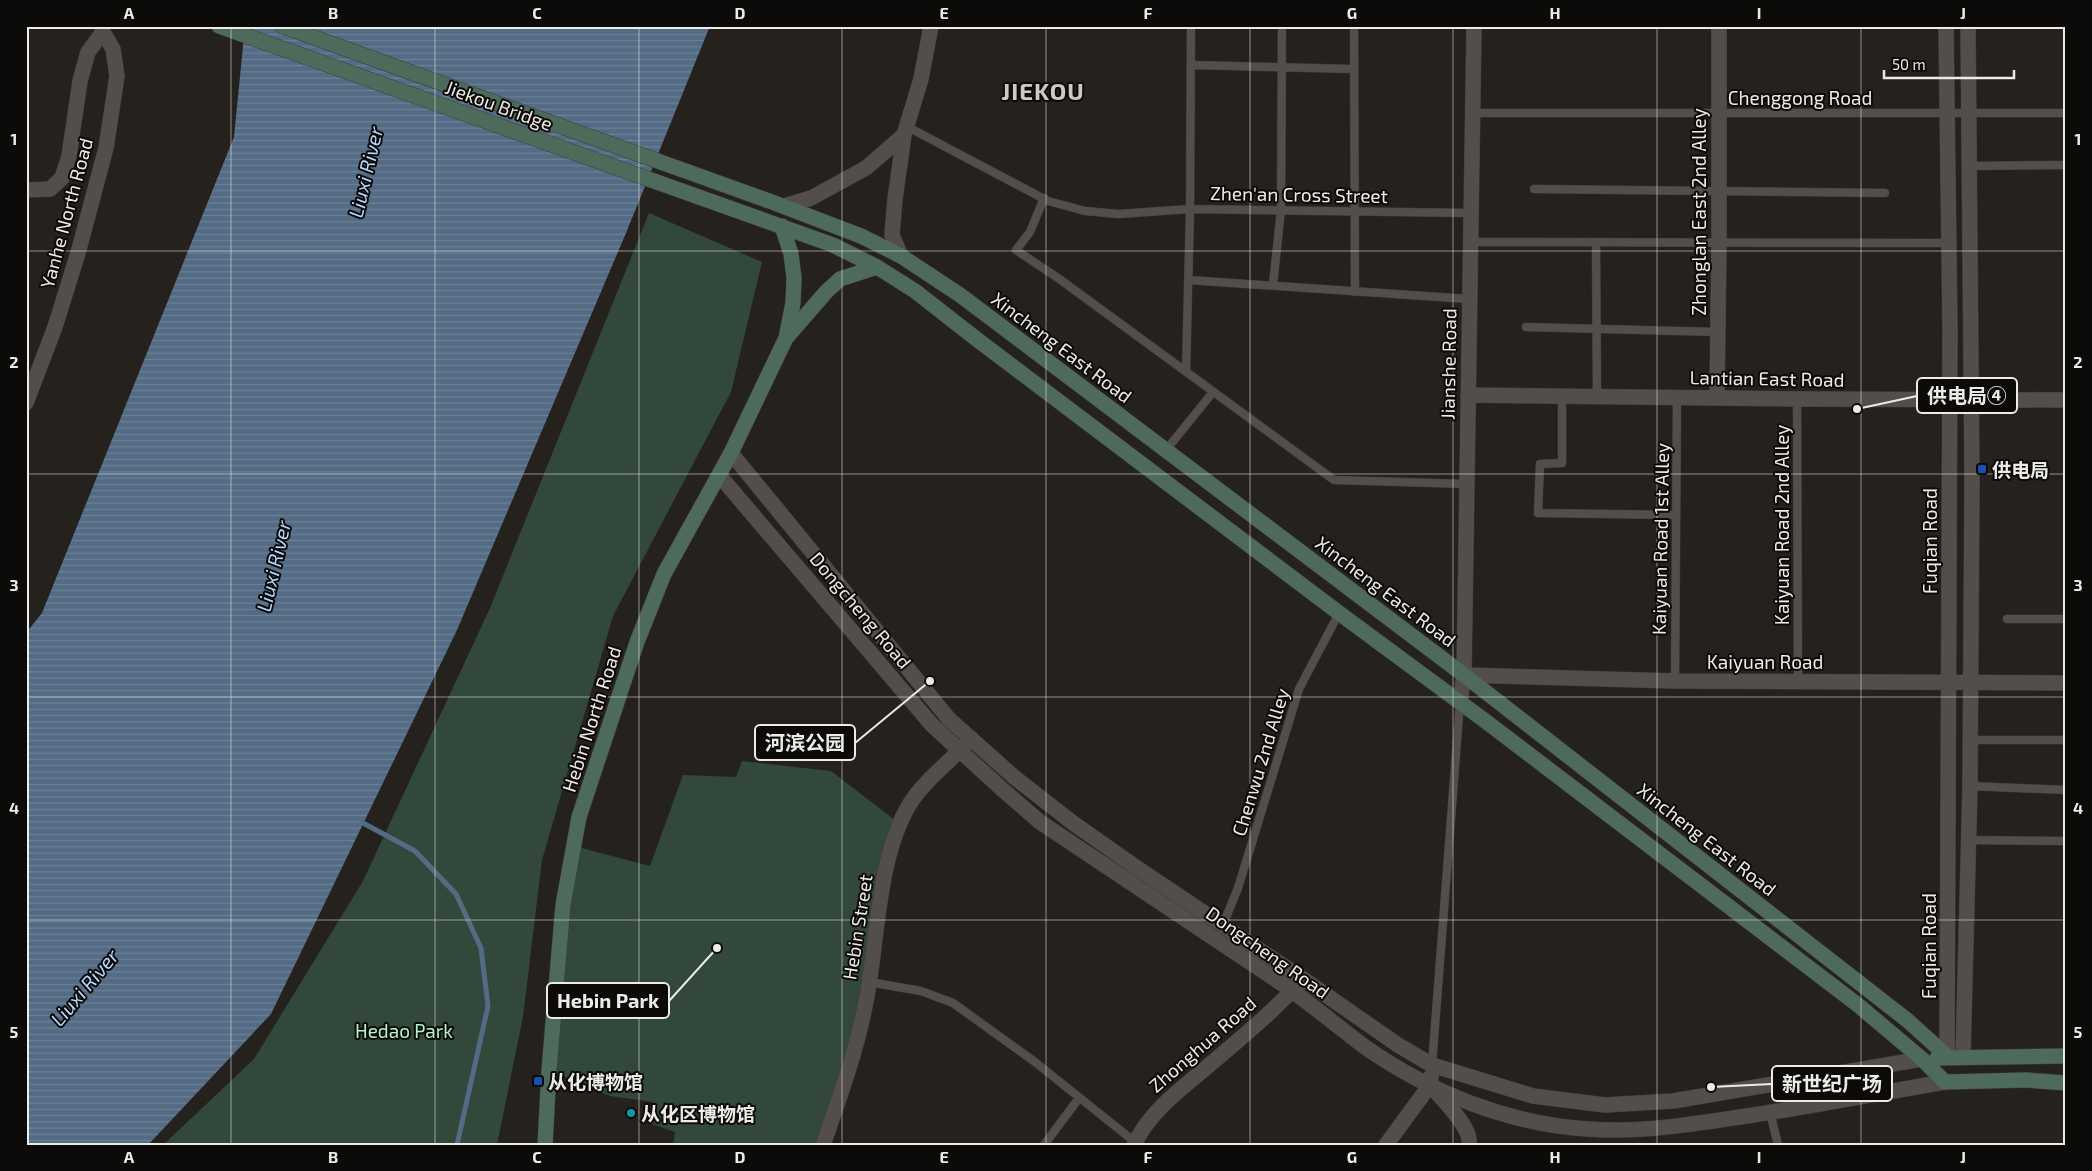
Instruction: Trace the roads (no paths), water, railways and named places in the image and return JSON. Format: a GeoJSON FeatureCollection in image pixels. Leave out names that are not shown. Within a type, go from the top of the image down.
{"type":"FeatureCollection","features":[{"type":"Feature","properties":{"kind":"main road","name":"Jiekou Bridge"},"geometry":{"type":"LineString","coordinates":[[219,26],[766,220]]}},
{"type":"Feature","properties":{"kind":"main road","name":"Jiekou Bridge"},"geometry":{"type":"LineString","coordinates":[[282,26],[778,204]]}},
{"type":"Feature","properties":{"kind":"main road","name":"Xincheng East Road"},"geometry":{"type":"LineString","coordinates":[[778,204],[861,236],[901,256],[960,295],[1464,675],[1899,1014],[1947,1056]]}},
{"type":"Feature","properties":{"kind":"main road","name":"Xincheng East Road"},"geometry":{"type":"LineString","coordinates":[[766,220],[833,245],[877,266],[915,291],[1858,1005],[1922,1059],[1945,1082]]}},
{"type":"Feature","properties":{"kind":"main road","name":"Hebin North Road"},"geometry":{"type":"LineString","coordinates":[[545,1145],[549,1070],[563,904],[579,817],[637,642],[664,574],[731,453],[786,338],[793,303],[794,278],[791,254],[782,226]]}},
{"type":"Feature","properties":{"kind":"main road","name":"Hebin North Road"},"geometry":{"type":"LineString","coordinates":[[786,338],[826,292],[840,279],[877,266]]}},
{"type":"Feature","properties":{"kind":"main road"},"geometry":{"type":"LineString","coordinates":[[1945,1082],[1947,1056]]}},
{"type":"Feature","properties":{"kind":"main road"},"geometry":{"type":"LineString","coordinates":[[1922,1059],[1947,1056],[2066,1056]]}},
{"type":"Feature","properties":{"kind":"main road"},"geometry":{"type":"LineString","coordinates":[[1945,1082],[1964,1056]]}},
{"type":"Feature","properties":{"kind":"main road"},"geometry":{"type":"LineString","coordinates":[[1945,1082],[2026,1080],[2066,1083]]}},
{"type":"Feature","properties":{"kind":"street"},"geometry":{"type":"LineString","coordinates":[[901,256],[892,235],[892,220],[905,131],[923,71],[931,26]]}},
{"type":"Feature","properties":{"kind":"street","name":"Jianshe Road"},"geometry":{"type":"LineString","coordinates":[[1460,702],[1464,675],[1474,26]]}},
{"type":"Feature","properties":{"kind":"street","name":"Zhonglan East 2nd Alley"},"geometry":{"type":"LineString","coordinates":[[1717,398],[1719,26]]}},
{"type":"Feature","properties":{"kind":"street","name":"Fuqian Road"},"geometry":{"type":"LineString","coordinates":[[1946,26],[1950,400],[1947,1056]]}},
{"type":"Feature","properties":{"kind":"street","name":"Fuqian Road"},"geometry":{"type":"LineString","coordinates":[[1964,1056],[1971,683],[1972,400],[1968,26]]}},
{"type":"Feature","properties":{"kind":"street"},"geometry":{"type":"LineString","coordinates":[[26,190],[50,189],[62,178],[69,156],[80,81],[88,52],[102,29]]}},
{"type":"Feature","properties":{"kind":"street","name":"Yanhe North Road"},"geometry":{"type":"LineString","coordinates":[[26,403],[55,327],[78,253],[106,148],[117,76],[113,49],[102,29]]}},
{"type":"Feature","properties":{"kind":"street"},"geometry":{"type":"LineString","coordinates":[[778,204],[811,198],[866,168],[905,131]]}},
{"type":"Feature","properties":{"kind":"street","name":"Lantian East Road"},"geometry":{"type":"LineString","coordinates":[[1468,395],[2066,400]]}},
{"type":"Feature","properties":{"kind":"street","name":"Dongcheng Road"},"geometry":{"type":"LineString","coordinates":[[731,453],[949,719],[1014,777],[1073,823],[1398,1045],[1432,1065],[1533,1096],[1605,1105],[1672,1101],[1922,1059]]}},
{"type":"Feature","properties":{"kind":"street","name":"Dongcheng Road"},"geometry":{"type":"LineString","coordinates":[[719,475],[932,725],[1040,822],[1292,991],[1396,1067],[1430,1085],[1460,1099],[1511,1117],[1548,1125],[1588,1129],[1657,1128],[1770,1112],[1945,1082]]}},
{"type":"Feature","properties":{"kind":"street","name":"Kaiyuan Road"},"geometry":{"type":"LineString","coordinates":[[1464,675],[1675,681],[2066,683]]}},
{"type":"Feature","properties":{"kind":"street","name":"Hebin Street"},"geometry":{"type":"LineString","coordinates":[[823,1145],[853,1055],[869,982],[893,838],[910,804],[928,781],[971,738]]}},
{"type":"Feature","properties":{"kind":"street","name":"Zhonghua Road"},"geometry":{"type":"LineString","coordinates":[[1135,1144],[1141,1130],[1161,1107],[1251,1029],[1303,979]]}},
{"type":"Feature","properties":{"kind":"street"},"geometry":{"type":"LineString","coordinates":[[1386,1145],[1430,1085],[1432,1065]]}},
{"type":"Feature","properties":{"kind":"street"},"geometry":{"type":"LineString","coordinates":[[1430,1085],[1463,1124],[1470,1140],[1469,1145]]}},
{"type":"Feature","properties":{"kind":"lane","name":"Zhen'an Cross Street"},"geometry":{"type":"LineString","coordinates":[[1191,26],[1190,209],[1471,213]]}},
{"type":"Feature","properties":{"kind":"lane"},"geometry":{"type":"LineString","coordinates":[[1273,285],[1281,210],[1282,26]]}},
{"type":"Feature","properties":{"kind":"lane"},"geometry":{"type":"LineString","coordinates":[[1354,26],[1355,292]]}},
{"type":"Feature","properties":{"kind":"lane"},"geometry":{"type":"LineString","coordinates":[[1191,65],[1354,69]]}},
{"type":"Feature","properties":{"kind":"lane","name":"Chenggong Road"},"geometry":{"type":"LineString","coordinates":[[1472,113],[2066,113]]}},
{"type":"Feature","properties":{"kind":"lane"},"geometry":{"type":"LineString","coordinates":[[905,131],[1044,198],[1085,211],[1119,214],[1190,209],[1186,372]]}},
{"type":"Feature","properties":{"kind":"lane"},"geometry":{"type":"LineString","coordinates":[[1969,166],[2066,165]]}},
{"type":"Feature","properties":{"kind":"lane"},"geometry":{"type":"LineString","coordinates":[[1534,189],[1885,193]]}},
{"type":"Feature","properties":{"kind":"lane"},"geometry":{"type":"LineString","coordinates":[[1044,198],[1030,232],[1016,250],[1058,278],[1334,480],[1467,484]]}},
{"type":"Feature","properties":{"kind":"lane"},"geometry":{"type":"LineString","coordinates":[[1470,242],[1949,243]]}},
{"type":"Feature","properties":{"kind":"lane"},"geometry":{"type":"LineString","coordinates":[[1596,243],[1597,396]]}},
{"type":"Feature","properties":{"kind":"lane"},"geometry":{"type":"LineString","coordinates":[[1188,280],[1470,299]]}},
{"type":"Feature","properties":{"kind":"lane"},"geometry":{"type":"LineString","coordinates":[[1526,328],[1718,332]]}},
{"type":"Feature","properties":{"kind":"lane"},"geometry":{"type":"LineString","coordinates":[[1166,450],[1213,392]]}},
{"type":"Feature","properties":{"kind":"lane"},"geometry":{"type":"LineString","coordinates":[[1562,396],[1562,463],[1540,464],[1538,513],[1676,515]]}},
{"type":"Feature","properties":{"kind":"lane","name":"Kaiyuan Road 1st Alley"},"geometry":{"type":"LineString","coordinates":[[1675,681],[1677,397]]}},
{"type":"Feature","properties":{"kind":"lane","name":"Kaiyuan Road 2nd Alley"},"geometry":{"type":"LineString","coordinates":[[1797,399],[1798,681]]}},
{"type":"Feature","properties":{"kind":"lane","name":"Chenwu 2nd Alley"},"geometry":{"type":"LineString","coordinates":[[1223,925],[1238,888],[1298,689],[1339,613]]}},
{"type":"Feature","properties":{"kind":"lane"},"geometry":{"type":"LineString","coordinates":[[2007,619],[2066,619]]}},
{"type":"Feature","properties":{"kind":"lane"},"geometry":{"type":"LineString","coordinates":[[1432,1065],[1460,702]]}},
{"type":"Feature","properties":{"kind":"lane"},"geometry":{"type":"LineString","coordinates":[[1970,740],[2066,740]]}},
{"type":"Feature","properties":{"kind":"lane"},"geometry":{"type":"LineString","coordinates":[[1970,786],[2066,790]]}},
{"type":"Feature","properties":{"kind":"lane"},"geometry":{"type":"LineString","coordinates":[[1968,840],[2066,841]]}},
{"type":"Feature","properties":{"kind":"lane"},"geometry":{"type":"LineString","coordinates":[[869,982],[921,991],[953,1002],[1079,1098],[1135,1144]]}},
{"type":"Feature","properties":{"kind":"lane"},"geometry":{"type":"LineString","coordinates":[[1044,1145],[1079,1098]]}},
{"type":"Feature","properties":{"kind":"lane"},"geometry":{"type":"LineString","coordinates":[[1770,1112],[1778,1145]]}},
{"type":"Feature","properties":{"kind":"water","name":"Liuxi River"},"geometry":{"type":"Polygon","coordinates":[[[245,26],[710,26],[626,233],[457,630],[271,1014],[148,1145],[26,1145],[26,633],[42,613],[234,137],[245,26]]]}},
{"type":"Feature","properties":{"kind":"waterway"},"geometry":{"type":"LineString","coordinates":[[363,823],[415,851],[456,894],[481,948],[488,1006],[457,1145]]}},
{"type":"Feature","properties":{"kind":"place","name":"供电局④"},"geometry":{"type":"Point","coordinates":[1857,409]}},
{"type":"Feature","properties":{"kind":"place","name":"供电局"},"geometry":{"type":"Point","coordinates":[1982,469]}},
{"type":"Feature","properties":{"kind":"place","name":"河滨公园"},"geometry":{"type":"Point","coordinates":[930,681]}},
{"type":"Feature","properties":{"kind":"place","name":"Hebin Park"},"geometry":{"type":"Point","coordinates":[717,948]}},
{"type":"Feature","properties":{"kind":"place","name":"从化博物馆"},"geometry":{"type":"Point","coordinates":[538,1081]}},
{"type":"Feature","properties":{"kind":"place","name":"新世纪广场"},"geometry":{"type":"Point","coordinates":[1711,1087]}},
{"type":"Feature","properties":{"kind":"place","name":"从化区博物馆"},"geometry":{"type":"Point","coordinates":[631,1113]}},
{"type":"Feature","properties":{"kind":"district","name":"JIEKOU"},"geometry":{"type":"Point","coordinates":[1043,90]}},
{"type":"Feature","properties":{"kind":"park label","name":"Hedao Park"},"geometry":{"type":"Point","coordinates":[404,1030]}}]}
